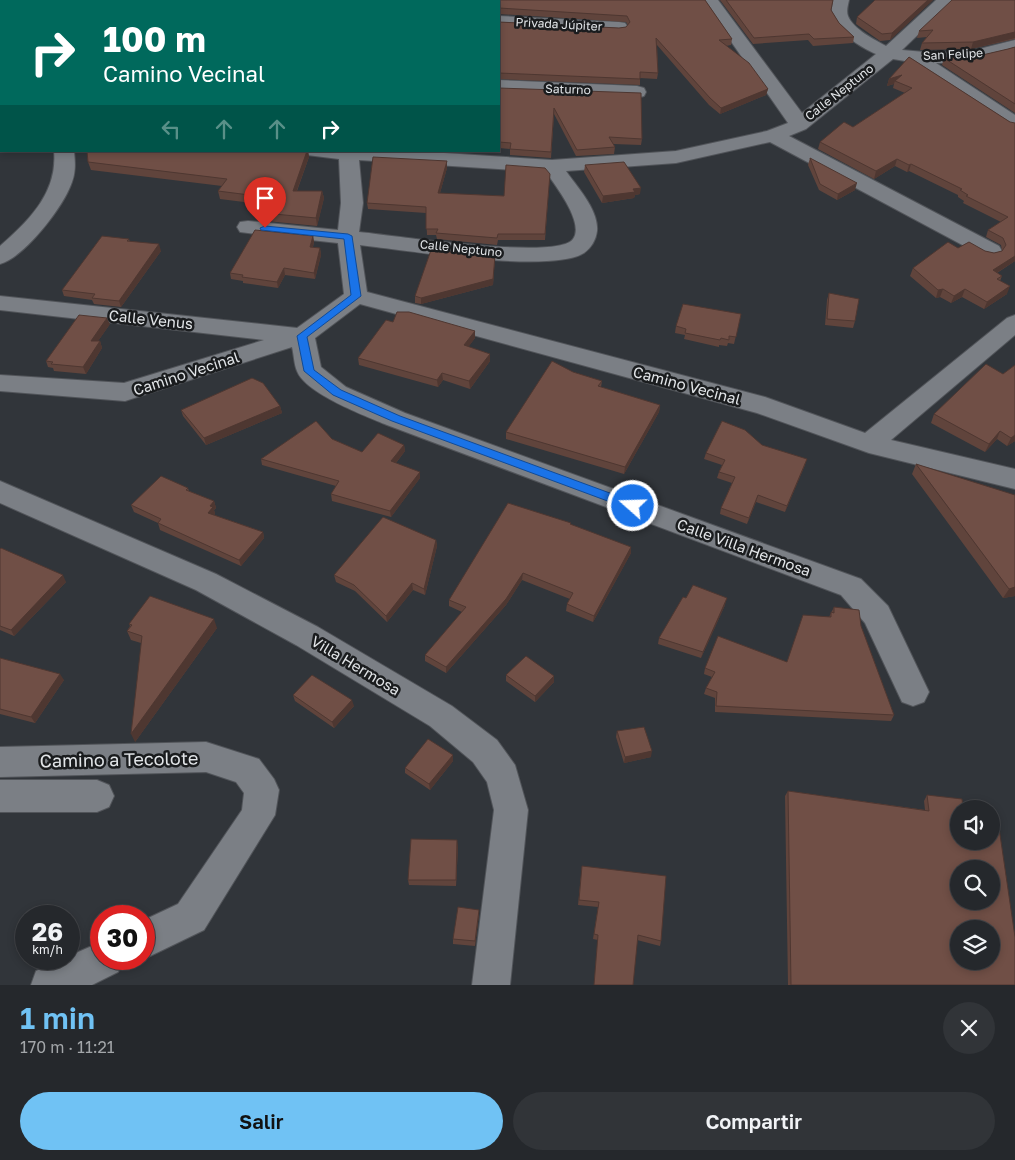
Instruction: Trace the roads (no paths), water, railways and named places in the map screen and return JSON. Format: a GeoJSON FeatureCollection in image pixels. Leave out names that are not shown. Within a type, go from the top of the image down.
{"type":"FeatureCollection","features":[{"type":"Feature","properties":{"kind":"street"},"geometry":{"type":"LineString","coordinates":[[710,0],[787,105],[799,125]]}},
{"type":"Feature","properties":{"kind":"street"},"geometry":{"type":"LineString","coordinates":[[855,0],[840,7],[853,32],[889,53]]}},
{"type":"Feature","properties":{"kind":"street","name":"Calle Neptuno"},"geometry":{"type":"LineString","coordinates":[[331,152],[552,166],[676,157],[773,136],[799,125],[889,53],[946,0]]}},
{"type":"Feature","properties":{"kind":"street","name":"Privada Júpiter"},"geometry":{"type":"LineString","coordinates":[[500,21],[619,27]]}},
{"type":"Feature","properties":{"kind":"street","name":"San Felipe"},"geometry":{"type":"LineString","coordinates":[[889,53],[915,56],[963,56],[1011,49]]}},
{"type":"Feature","properties":{"kind":"street"},"geometry":{"type":"LineString","coordinates":[[915,56],[942,77],[1015,123]]}},
{"type":"Feature","properties":{"kind":"street","name":"Saturno"},"geometry":{"type":"LineString","coordinates":[[500,86],[637,92]]}},
{"type":"Feature","properties":{"kind":"street"},"geometry":{"type":"LineString","coordinates":[[773,136],[991,251]]}},
{"type":"Feature","properties":{"kind":"street"},"geometry":{"type":"LineString","coordinates":[[0,257],[21,239],[51,204],[64,179],[67,160],[64,152]]}},
{"type":"Feature","properties":{"kind":"street"},"geometry":{"type":"LineString","coordinates":[[348,153],[352,203],[348,236],[356,296]]}},
{"type":"Feature","properties":{"kind":"street","name":"Calle Neptuno"},"geometry":{"type":"LineString","coordinates":[[248,227],[526,256],[559,254],[575,250],[586,241],[588,230],[584,217],[552,166]]}},
{"type":"Feature","properties":{"kind":"street","name":"Camino Vecinal"},"geometry":{"type":"LineString","coordinates":[[0,383],[125,392],[302,336],[356,296],[765,406],[869,444],[1015,479]]}},
{"type":"Feature","properties":{"kind":"street","name":"Calle Venus"},"geometry":{"type":"LineString","coordinates":[[0,303],[302,336]]}},
{"type":"Feature","properties":{"kind":"street"},"geometry":{"type":"LineString","coordinates":[[869,444],[1015,323]]}},
{"type":"Feature","properties":{"kind":"street","name":"Calle Villa Hermosa"},"geometry":{"type":"LineString","coordinates":[[302,336],[309,371],[337,393],[396,419],[851,587],[877,615],[913,692]]}},
{"type":"Feature","properties":{"kind":"street","name":"Villa Hermosa"},"geometry":{"type":"LineString","coordinates":[[0,491],[206,582],[307,636],[441,716],[486,751],[502,776],[511,810],[491,985]]}},
{"type":"Feature","properties":{"kind":"street","name":"Camino a Tecolote"},"geometry":{"type":"LineString","coordinates":[[0,762],[206,757],[247,770],[262,790],[258,815],[191,917],[155,935]]}},
{"type":"Feature","properties":{"kind":"street"},"geometry":{"type":"LineString","coordinates":[[0,796],[97,796]]}},
{"type":"Feature","properties":{"kind":"street"},"geometry":{"type":"LineString","coordinates":[[50,985],[90,966]]}}]}
